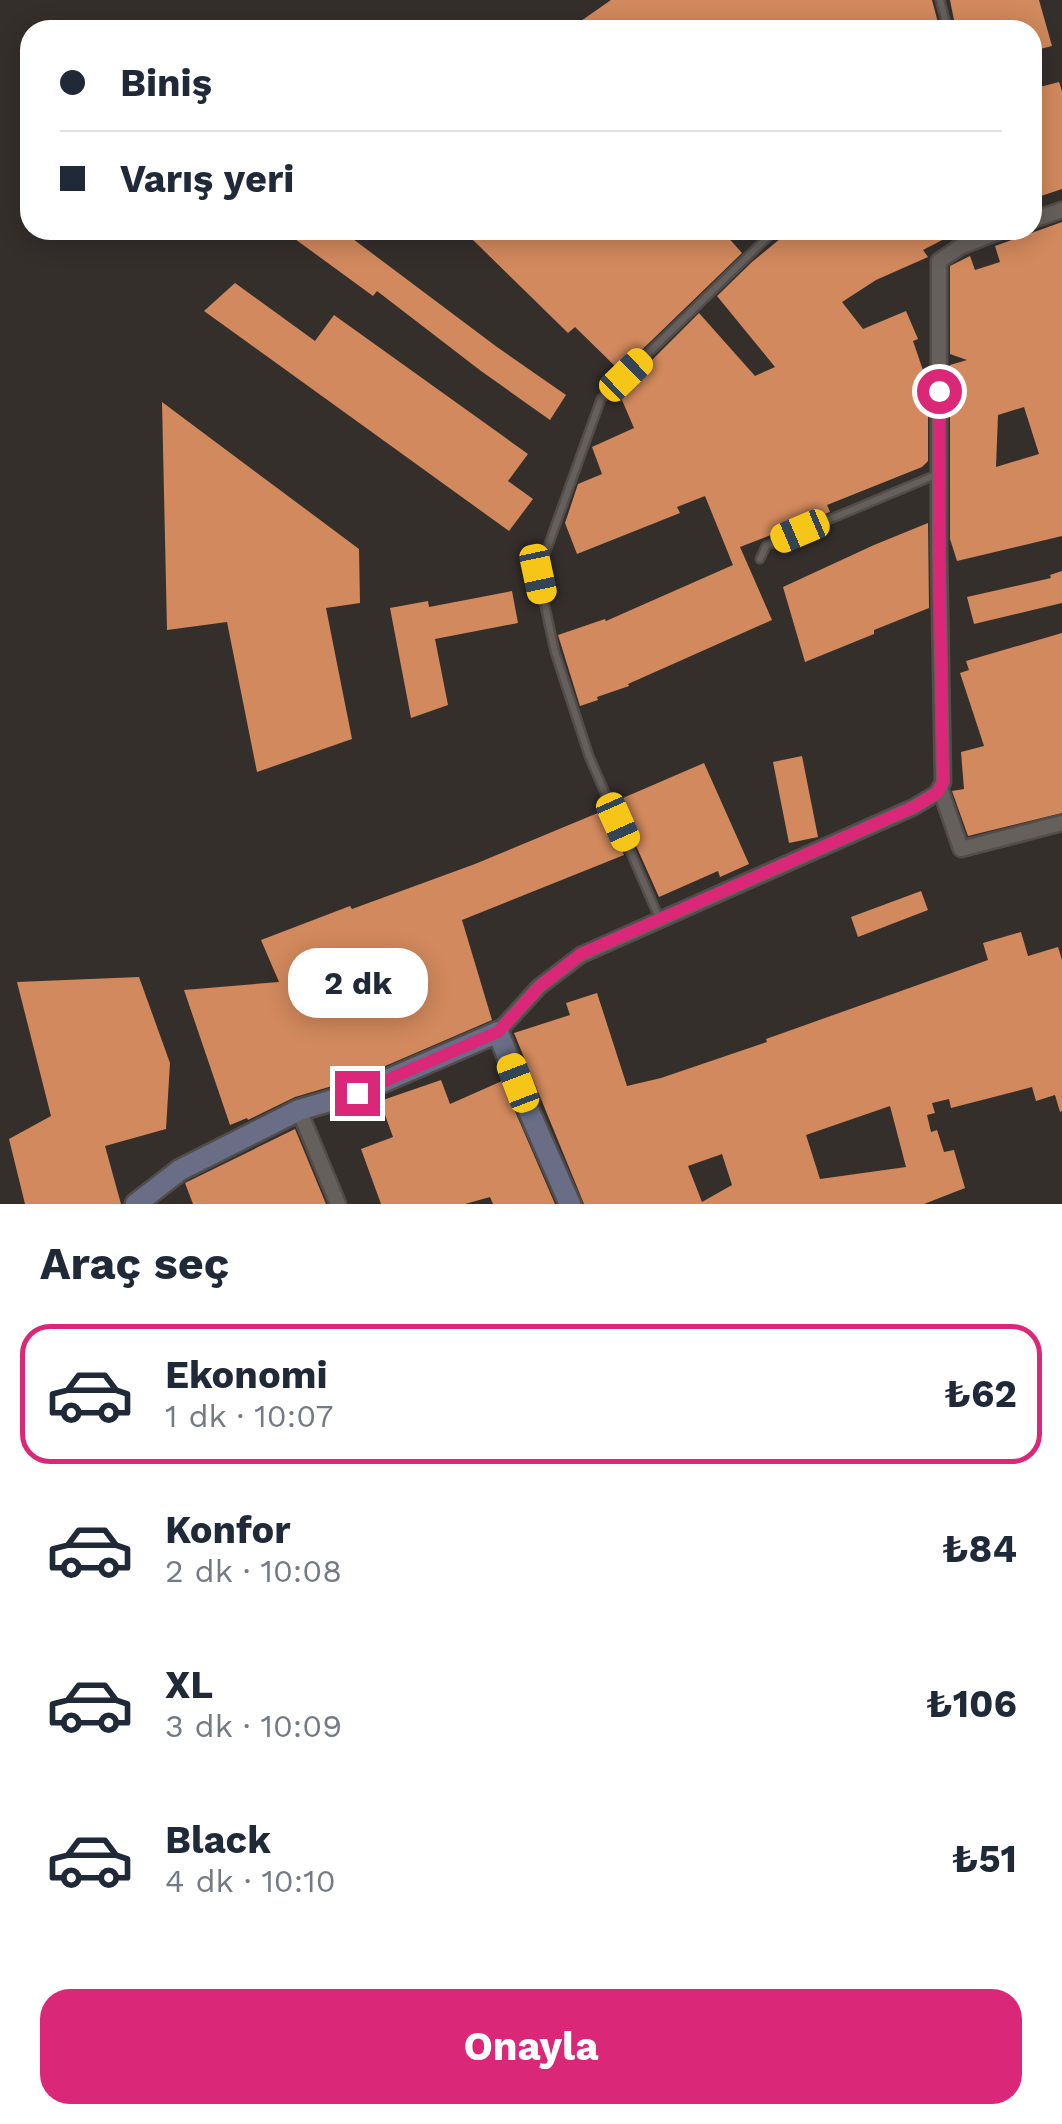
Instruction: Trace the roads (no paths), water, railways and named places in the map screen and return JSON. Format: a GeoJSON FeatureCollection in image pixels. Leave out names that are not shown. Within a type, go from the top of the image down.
{"type":"FeatureCollection","features":[{"type":"Feature","properties":{"kind":"street"},"geometry":{"type":"LineString","coordinates":[[136,1204],[180,1170],[299,1110],[357,1093],[498,1032],[540,986],[581,954],[914,807],[937,793],[943,782],[939,262],[972,240]]}},
{"type":"Feature","properties":{"kind":"street"},"geometry":{"type":"LineString","coordinates":[[940,788],[961,849],[1062,823]]}},
{"type":"Feature","properties":{"kind":"street"},"geometry":{"type":"LineString","coordinates":[[498,1032],[570,1204]]}},
{"type":"Feature","properties":{"kind":"street"},"geometry":{"type":"LineString","coordinates":[[299,1110],[338,1204]]}},
{"type":"Feature","properties":{"kind":"lane"},"geometry":{"type":"LineString","coordinates":[[661,921],[589,756],[556,652],[538,574],[601,399],[766,240]]}},
{"type":"Feature","properties":{"kind":"lane"},"geometry":{"type":"LineString","coordinates":[[760,558],[766,546],[939,474]]}}]}
